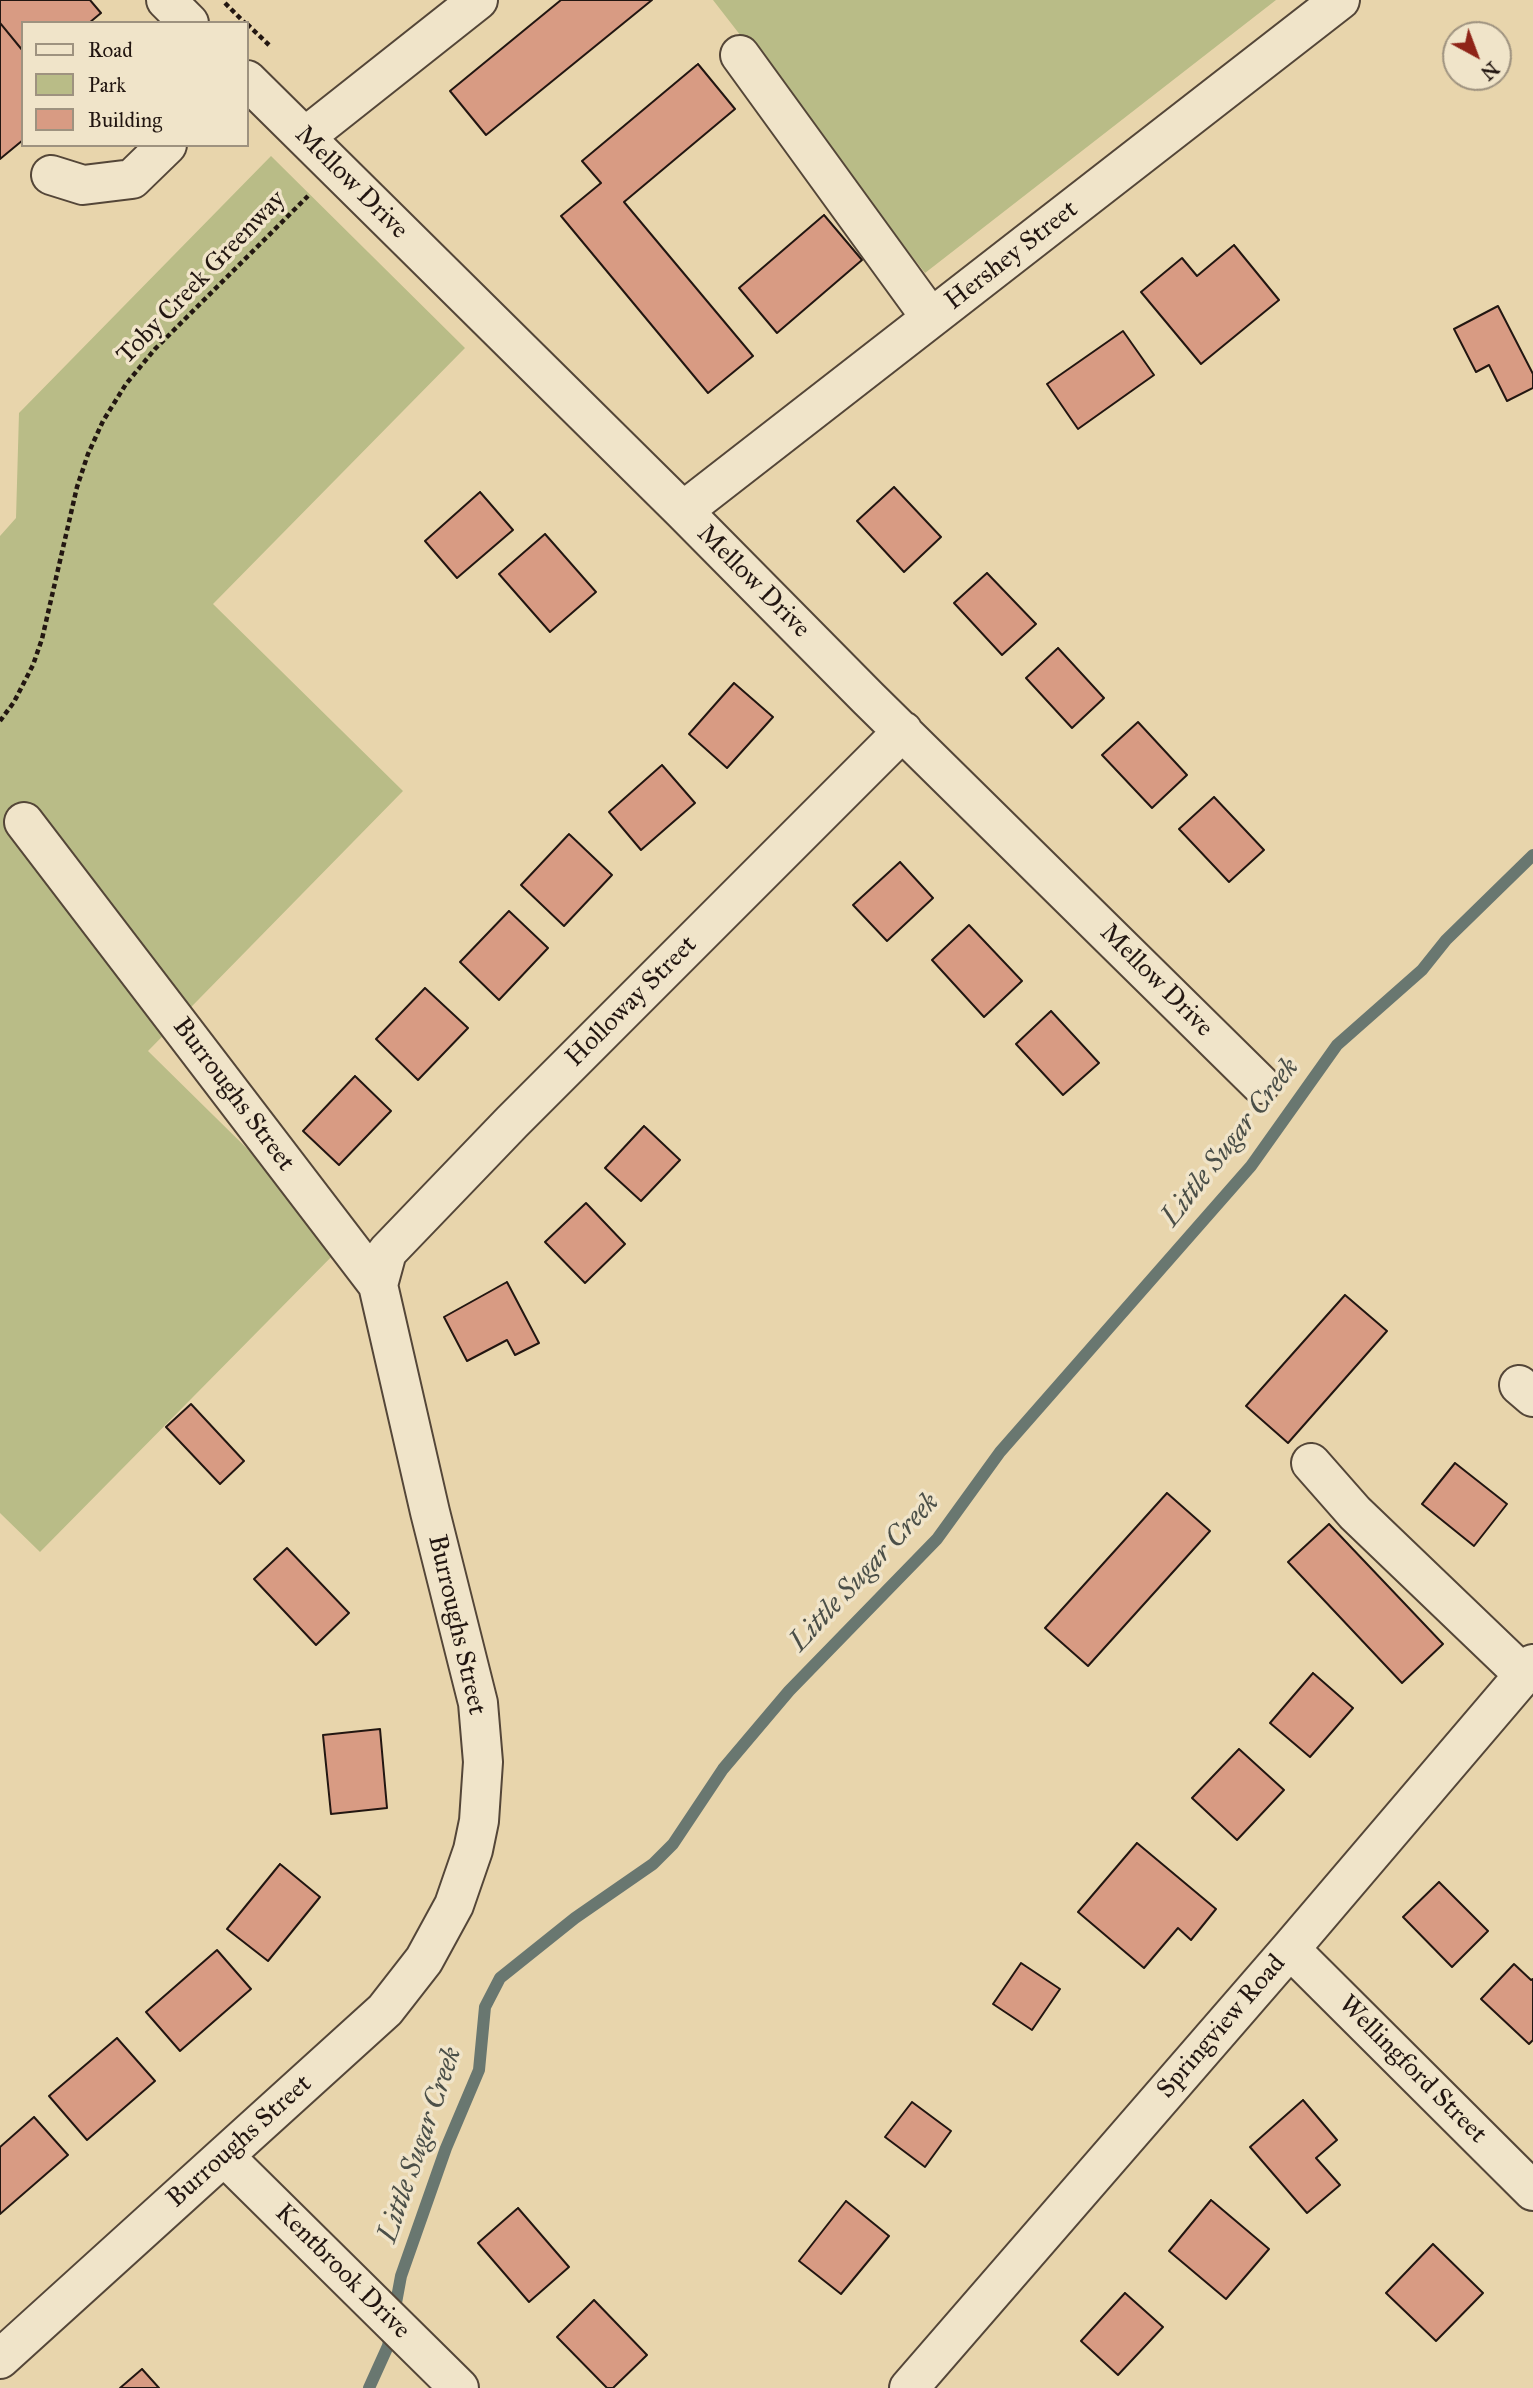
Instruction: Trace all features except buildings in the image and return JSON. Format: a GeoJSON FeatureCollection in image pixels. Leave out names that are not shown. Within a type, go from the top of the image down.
{"type":"FeatureCollection","features":[{"type":"Feature","properties":{"kind":"street"},"geometry":{"type":"LineString","coordinates":[[166,0],[187,21]]}},
{"type":"Feature","properties":{"kind":"street"},"geometry":{"type":"LineString","coordinates":[[304,137],[478,0]]}},
{"type":"Feature","properties":{"kind":"street","name":"Hershey Street"},"geometry":{"type":"LineString","coordinates":[[684,511],[1340,0]]}},
{"type":"Feature","properties":{"kind":"street"},"geometry":{"type":"LineString","coordinates":[[740,55],[931,318]]}},
{"type":"Feature","properties":{"kind":"street","name":"Mellow Drive"},"geometry":{"type":"LineString","coordinates":[[248,81],[1260,1084]]}},
{"type":"Feature","properties":{"kind":"street"},"geometry":{"type":"LineString","coordinates":[[51,175],[83,185],[132,179],[165,147]]}},
{"type":"Feature","properties":{"kind":"street","name":"Holloway Street"},"geometry":{"type":"LineString","coordinates":[[378,1285],[387,1252],[512,1122],[903,731]]}},
{"type":"Feature","properties":{"kind":"street","name":"Burroughs Street"},"geometry":{"type":"LineString","coordinates":[[0,2358],[384,2010],[424,1959],[454,1905],[474,1850],[484,1762],[478,1703],[430,1512],[378,1285],[24,822]]}},
{"type":"Feature","properties":{"kind":"street"},"geometry":{"type":"LineString","coordinates":[[1311,1464],[1355,1513],[1529,1669]]}},
{"type":"Feature","properties":{"kind":"street","name":"Springview Road"},"geometry":{"type":"LineString","coordinates":[[909,2388],[1529,1669]]}},
{"type":"Feature","properties":{"kind":"street","name":"Wellingford Street"},"geometry":{"type":"LineString","coordinates":[[1290,1949],[1533,2191]]}},
{"type":"Feature","properties":{"kind":"street","name":"Kentbrook Drive"},"geometry":{"type":"LineString","coordinates":[[224,2156],[459,2388]]}},
{"type":"Feature","properties":{"kind":"path"},"geometry":{"type":"LineString","coordinates":[[222,0],[244,21]]}},
{"type":"Feature","properties":{"kind":"path","name":"Toby Creek Greenway"},"geometry":{"type":"LineString","coordinates":[[0,721],[14,702],[33,665],[42,639],[77,487],[103,421],[126,384],[155,349],[316,189]]}},
{"type":"Feature","properties":{"kind":"green space"},"geometry":{"type":"Polygon","coordinates":[[[713,0],[1276,0],[925,273],[713,0]]]}},
{"type":"Feature","properties":{"kind":"green space"},"geometry":{"type":"Polygon","coordinates":[[[271,156],[465,348],[213,604],[403,791],[148,1051],[344,1244],[40,1552],[0,1513],[0,536],[16,518],[19,413],[271,156]]]}},
{"type":"Feature","properties":{"kind":"waterway","name":"Little Sugar Creek"},"geometry":{"type":"LineString","coordinates":[[369,2388],[388,2346],[401,2276],[446,2148],[479,2070],[485,2007],[500,1978],[575,1918],[653,1864],[673,1844],[723,1769],[789,1691],[937,1539],[1000,1452],[1251,1166],[1337,1045],[1422,970],[1446,940],[1533,855]]}}]}
